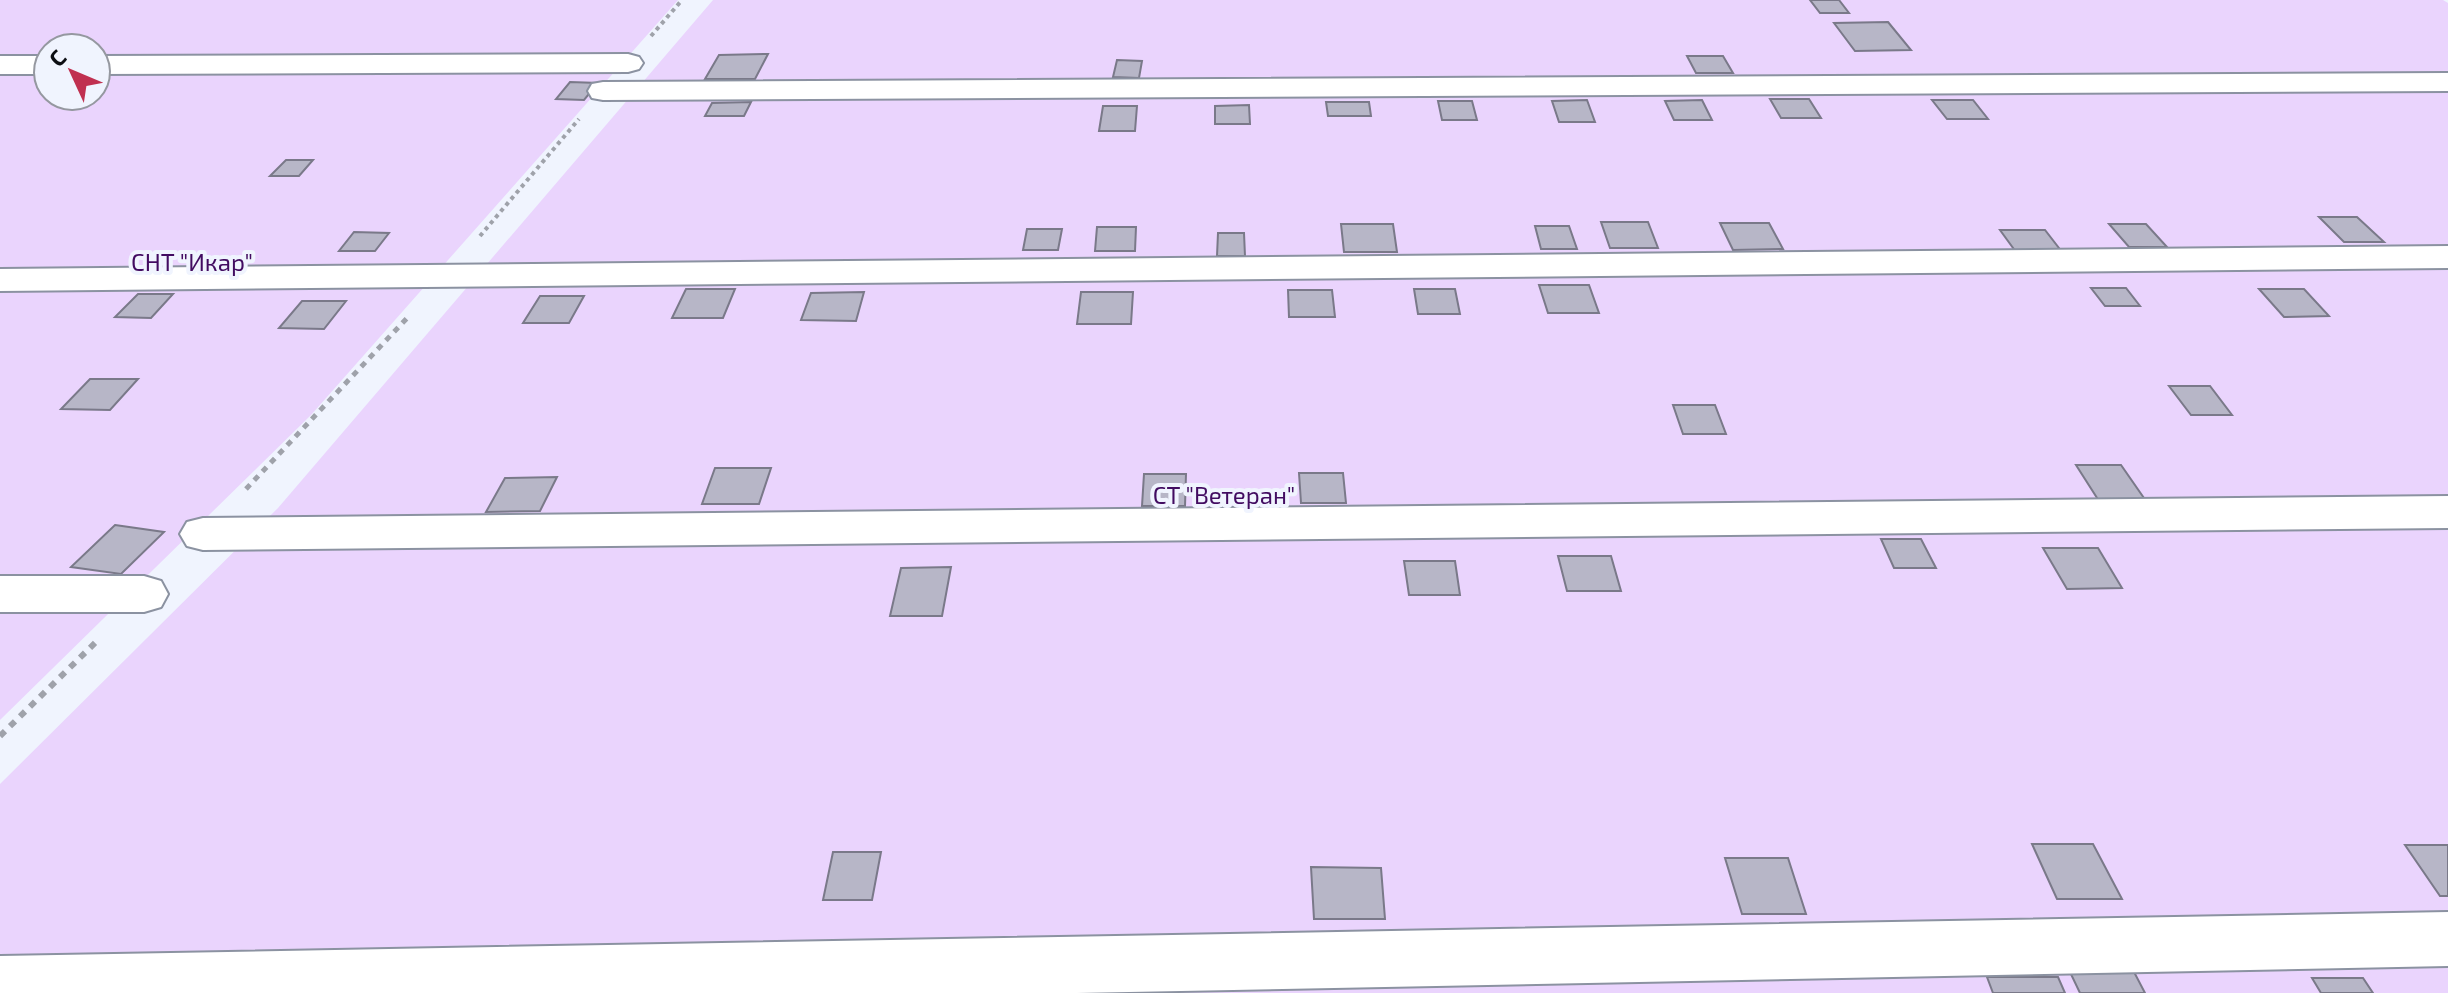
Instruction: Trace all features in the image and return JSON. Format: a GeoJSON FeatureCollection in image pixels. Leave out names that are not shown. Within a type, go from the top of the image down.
{"type":"FeatureCollection","features":[{"type":"Feature","properties":{"kind":"lane"},"geometry":{"type":"LineString","coordinates":[[112,65],[628,63]]}},
{"type":"Feature","properties":{"kind":"lane"},"geometry":{"type":"LineString","coordinates":[[0,65],[32,65]]}},
{"type":"Feature","properties":{"kind":"lane"},"geometry":{"type":"LineString","coordinates":[[603,91],[2448,82]]}},
{"type":"Feature","properties":{"kind":"lane"},"geometry":{"type":"LineString","coordinates":[[0,280],[2448,257]]}},
{"type":"Feature","properties":{"kind":"lane"},"geometry":{"type":"LineString","coordinates":[[203,534],[2448,512]]}},
{"type":"Feature","properties":{"kind":"lane"},"geometry":{"type":"LineString","coordinates":[[0,594],[144,594]]}},
{"type":"Feature","properties":{"kind":"lane"},"geometry":{"type":"LineString","coordinates":[[0,985],[2448,939]]}},
{"type":"Feature","properties":{"kind":"path"},"geometry":{"type":"LineString","coordinates":[[628,63],[682,0]]}},
{"type":"Feature","properties":{"kind":"path"},"geometry":{"type":"LineString","coordinates":[[203,534],[445,277],[603,91]]}},
{"type":"Feature","properties":{"kind":"path"},"geometry":{"type":"LineString","coordinates":[[0,736],[144,594]]}},
{"type":"Feature","properties":{"kind":"green space","name":"СНТ \"Икар\""},"geometry":{"type":"Polygon","coordinates":[[[0,0],[678,0],[311,415],[0,720],[0,0]]]}},
{"type":"Feature","properties":{"kind":"green space","name":"СТ \"Ветеран\""},"geometry":{"type":"Polygon","coordinates":[[[713,0],[2443,0],[2448,3],[2448,993],[0,993],[0,784],[278,508],[713,0]]]}},
{"type":"Feature","properties":{"kind":"building"},"geometry":{"type":"Polygon","coordinates":[[[1810,0],[1839,0],[1849,13],[1820,13],[1810,0]]]}},
{"type":"Feature","properties":{"kind":"building"},"geometry":{"type":"Polygon","coordinates":[[[1888,22],[1911,50],[1855,51],[1834,23],[1888,22]]]}},
{"type":"Feature","properties":{"kind":"building"},"geometry":{"type":"Polygon","coordinates":[[[768,54],[755,79],[705,79],[719,55],[768,54]]]}},
{"type":"Feature","properties":{"kind":"building"},"geometry":{"type":"Polygon","coordinates":[[[1687,56],[1723,56],[1733,73],[1696,73],[1687,56]]]}},
{"type":"Feature","properties":{"kind":"building"},"geometry":{"type":"Polygon","coordinates":[[[1117,60],[1142,61],[1139,78],[1113,77],[1117,60]]]}},
{"type":"Feature","properties":{"kind":"building"},"geometry":{"type":"Polygon","coordinates":[[[570,82],[598,83],[584,100],[556,99],[570,82]]]}},
{"type":"Feature","properties":{"kind":"building"},"geometry":{"type":"Polygon","coordinates":[[[1770,99],[1809,99],[1821,118],[1781,118],[1770,99]]]}},
{"type":"Feature","properties":{"kind":"building"},"geometry":{"type":"Polygon","coordinates":[[[1587,100],[1595,122],[1559,122],[1552,101],[1587,100]]]}},
{"type":"Feature","properties":{"kind":"building"},"geometry":{"type":"Polygon","coordinates":[[[1702,100],[1712,120],[1674,120],[1665,101],[1702,100]]]}},
{"type":"Feature","properties":{"kind":"building"},"geometry":{"type":"Polygon","coordinates":[[[1932,100],[1973,100],[1988,119],[1947,119],[1932,100]]]}},
{"type":"Feature","properties":{"kind":"building"},"geometry":{"type":"Polygon","coordinates":[[[1438,101],[1472,101],[1477,120],[1442,120],[1438,101]]]}},
{"type":"Feature","properties":{"kind":"building"},"geometry":{"type":"Polygon","coordinates":[[[751,102],[744,116],[705,116],[712,103],[751,102]]]}},
{"type":"Feature","properties":{"kind":"building"},"geometry":{"type":"Polygon","coordinates":[[[1326,102],[1369,102],[1371,116],[1328,116],[1326,102]]]}},
{"type":"Feature","properties":{"kind":"building"},"geometry":{"type":"Polygon","coordinates":[[[1249,105],[1250,124],[1215,124],[1215,106],[1249,105]]]}},
{"type":"Feature","properties":{"kind":"building"},"geometry":{"type":"Polygon","coordinates":[[[1103,106],[1137,106],[1135,131],[1099,131],[1103,106]]]}},
{"type":"Feature","properties":{"kind":"building"},"geometry":{"type":"Polygon","coordinates":[[[286,160],[313,160],[299,176],[270,176],[286,160]]]}},
{"type":"Feature","properties":{"kind":"building"},"geometry":{"type":"Polygon","coordinates":[[[2319,217],[2357,217],[2384,242],[2344,242],[2319,217]]]}},
{"type":"Feature","properties":{"kind":"building"},"geometry":{"type":"Polygon","coordinates":[[[1601,222],[1648,222],[1658,248],[1610,248],[1601,222]]]}},
{"type":"Feature","properties":{"kind":"building"},"geometry":{"type":"Polygon","coordinates":[[[1720,223],[1769,223],[1783,249],[1733,250],[1720,223]]]}},
{"type":"Feature","properties":{"kind":"building"},"geometry":{"type":"Polygon","coordinates":[[[1341,224],[1393,224],[1397,252],[1344,252],[1341,224]]]}},
{"type":"Feature","properties":{"kind":"building"},"geometry":{"type":"Polygon","coordinates":[[[2109,224],[2146,224],[2167,247],[2129,247],[2109,224]]]}},
{"type":"Feature","properties":{"kind":"building"},"geometry":{"type":"Polygon","coordinates":[[[1535,226],[1569,226],[1577,249],[1541,249],[1535,226]]]}},
{"type":"Feature","properties":{"kind":"building"},"geometry":{"type":"Polygon","coordinates":[[[1097,227],[1136,227],[1135,251],[1095,251],[1097,227]]]}},
{"type":"Feature","properties":{"kind":"building"},"geometry":{"type":"Polygon","coordinates":[[[1027,229],[1062,229],[1058,250],[1023,250],[1027,229]]]}},
{"type":"Feature","properties":{"kind":"building"},"geometry":{"type":"Polygon","coordinates":[[[2000,230],[2045,230],[2062,252],[2016,252],[2000,230]]]}},
{"type":"Feature","properties":{"kind":"building"},"geometry":{"type":"Polygon","coordinates":[[[354,232],[389,233],[375,251],[339,251],[354,232]]]}},
{"type":"Feature","properties":{"kind":"building"},"geometry":{"type":"Polygon","coordinates":[[[1218,233],[1244,233],[1245,256],[1217,256],[1218,233]]]}},
{"type":"Feature","properties":{"kind":"building"},"geometry":{"type":"Polygon","coordinates":[[[1539,285],[1589,285],[1599,313],[1548,313],[1539,285]]]}},
{"type":"Feature","properties":{"kind":"building"},"geometry":{"type":"Polygon","coordinates":[[[2091,288],[2126,288],[2140,306],[2105,306],[2091,288]]]}},
{"type":"Feature","properties":{"kind":"building"},"geometry":{"type":"Polygon","coordinates":[[[686,289],[735,289],[723,318],[672,318],[686,289]]]}},
{"type":"Feature","properties":{"kind":"building"},"geometry":{"type":"Polygon","coordinates":[[[1414,289],[1455,289],[1460,314],[1418,314],[1414,289]]]}},
{"type":"Feature","properties":{"kind":"building"},"geometry":{"type":"Polygon","coordinates":[[[2259,289],[2304,289],[2329,316],[2284,317],[2259,289]]]}},
{"type":"Feature","properties":{"kind":"building"},"geometry":{"type":"Polygon","coordinates":[[[1288,290],[1332,290],[1335,317],[1289,317],[1288,290]]]}},
{"type":"Feature","properties":{"kind":"building"},"geometry":{"type":"Polygon","coordinates":[[[864,292],[856,321],[801,320],[811,293],[864,292]]]}},
{"type":"Feature","properties":{"kind":"building"},"geometry":{"type":"Polygon","coordinates":[[[1081,292],[1133,292],[1131,324],[1077,324],[1081,292]]]}},
{"type":"Feature","properties":{"kind":"building"},"geometry":{"type":"Polygon","coordinates":[[[138,294],[173,294],[151,318],[115,317],[138,294]]]}},
{"type":"Feature","properties":{"kind":"building"},"geometry":{"type":"Polygon","coordinates":[[[540,296],[584,296],[569,323],[523,323],[540,296]]]}},
{"type":"Feature","properties":{"kind":"building"},"geometry":{"type":"Polygon","coordinates":[[[302,301],[346,301],[324,329],[279,328],[302,301]]]}},
{"type":"Feature","properties":{"kind":"building"},"geometry":{"type":"Polygon","coordinates":[[[90,379],[138,379],[110,410],[61,409],[90,379]]]}},
{"type":"Feature","properties":{"kind":"building"},"geometry":{"type":"Polygon","coordinates":[[[2169,386],[2210,386],[2232,415],[2191,415],[2169,386]]]}},
{"type":"Feature","properties":{"kind":"building"},"geometry":{"type":"Polygon","coordinates":[[[1673,405],[1715,405],[1726,434],[1683,434],[1673,405]]]}},
{"type":"Feature","properties":{"kind":"building"},"geometry":{"type":"Polygon","coordinates":[[[2076,465],[2121,465],[2146,501],[2099,501],[2076,465]]]}},
{"type":"Feature","properties":{"kind":"building"},"geometry":{"type":"Polygon","coordinates":[[[715,468],[771,468],[759,504],[702,504],[715,468]]]}},
{"type":"Feature","properties":{"kind":"building"},"geometry":{"type":"Polygon","coordinates":[[[1299,473],[1343,473],[1346,503],[1301,503],[1299,473]]]}},
{"type":"Feature","properties":{"kind":"building"},"geometry":{"type":"Polygon","coordinates":[[[1144,474],[1186,474],[1185,506],[1142,506],[1144,474]]]}},
{"type":"Feature","properties":{"kind":"building"},"geometry":{"type":"Polygon","coordinates":[[[557,477],[540,511],[486,512],[505,478],[557,477]]]}},
{"type":"Feature","properties":{"kind":"building"},"geometry":{"type":"Polygon","coordinates":[[[115,525],[164,532],[121,574],[71,567],[115,525]]]}},
{"type":"Feature","properties":{"kind":"building"},"geometry":{"type":"Polygon","coordinates":[[[1881,539],[1921,539],[1936,568],[1894,568],[1881,539]]]}},
{"type":"Feature","properties":{"kind":"building"},"geometry":{"type":"Polygon","coordinates":[[[2043,548],[2098,548],[2122,588],[2067,589],[2043,548]]]}},
{"type":"Feature","properties":{"kind":"building"},"geometry":{"type":"Polygon","coordinates":[[[1558,556],[1611,556],[1621,591],[1567,591],[1558,556]]]}},
{"type":"Feature","properties":{"kind":"building"},"geometry":{"type":"Polygon","coordinates":[[[1404,561],[1455,561],[1460,595],[1409,595],[1404,561]]]}},
{"type":"Feature","properties":{"kind":"building"},"geometry":{"type":"Polygon","coordinates":[[[951,567],[942,616],[890,616],[901,568],[951,567]]]}},
{"type":"Feature","properties":{"kind":"building"},"geometry":{"type":"Polygon","coordinates":[[[2032,844],[2093,844],[2122,899],[2057,899],[2032,844]]]}},
{"type":"Feature","properties":{"kind":"building"},"geometry":{"type":"Polygon","coordinates":[[[2405,845],[2448,845],[2448,896],[2440,896],[2405,845]]]}},
{"type":"Feature","properties":{"kind":"building"},"geometry":{"type":"Polygon","coordinates":[[[833,852],[881,852],[872,900],[823,900],[833,852]]]}},
{"type":"Feature","properties":{"kind":"building"},"geometry":{"type":"Polygon","coordinates":[[[1725,858],[1788,858],[1806,914],[1742,914],[1725,858]]]}},
{"type":"Feature","properties":{"kind":"building"},"geometry":{"type":"Polygon","coordinates":[[[1311,867],[1381,868],[1385,919],[1314,919],[1311,867]]]}},
{"type":"Feature","properties":{"kind":"building"},"geometry":{"type":"Polygon","coordinates":[[[2069,970],[2133,970],[2145,993],[2080,993],[2069,970]]]}},
{"type":"Feature","properties":{"kind":"building"},"geometry":{"type":"Polygon","coordinates":[[[1987,977],[2058,977],[2065,993],[1993,993],[1987,977]]]}},
{"type":"Feature","properties":{"kind":"building"},"geometry":{"type":"Polygon","coordinates":[[[2312,978],[2363,978],[2373,993],[2321,993],[2312,978]]]}}]}
